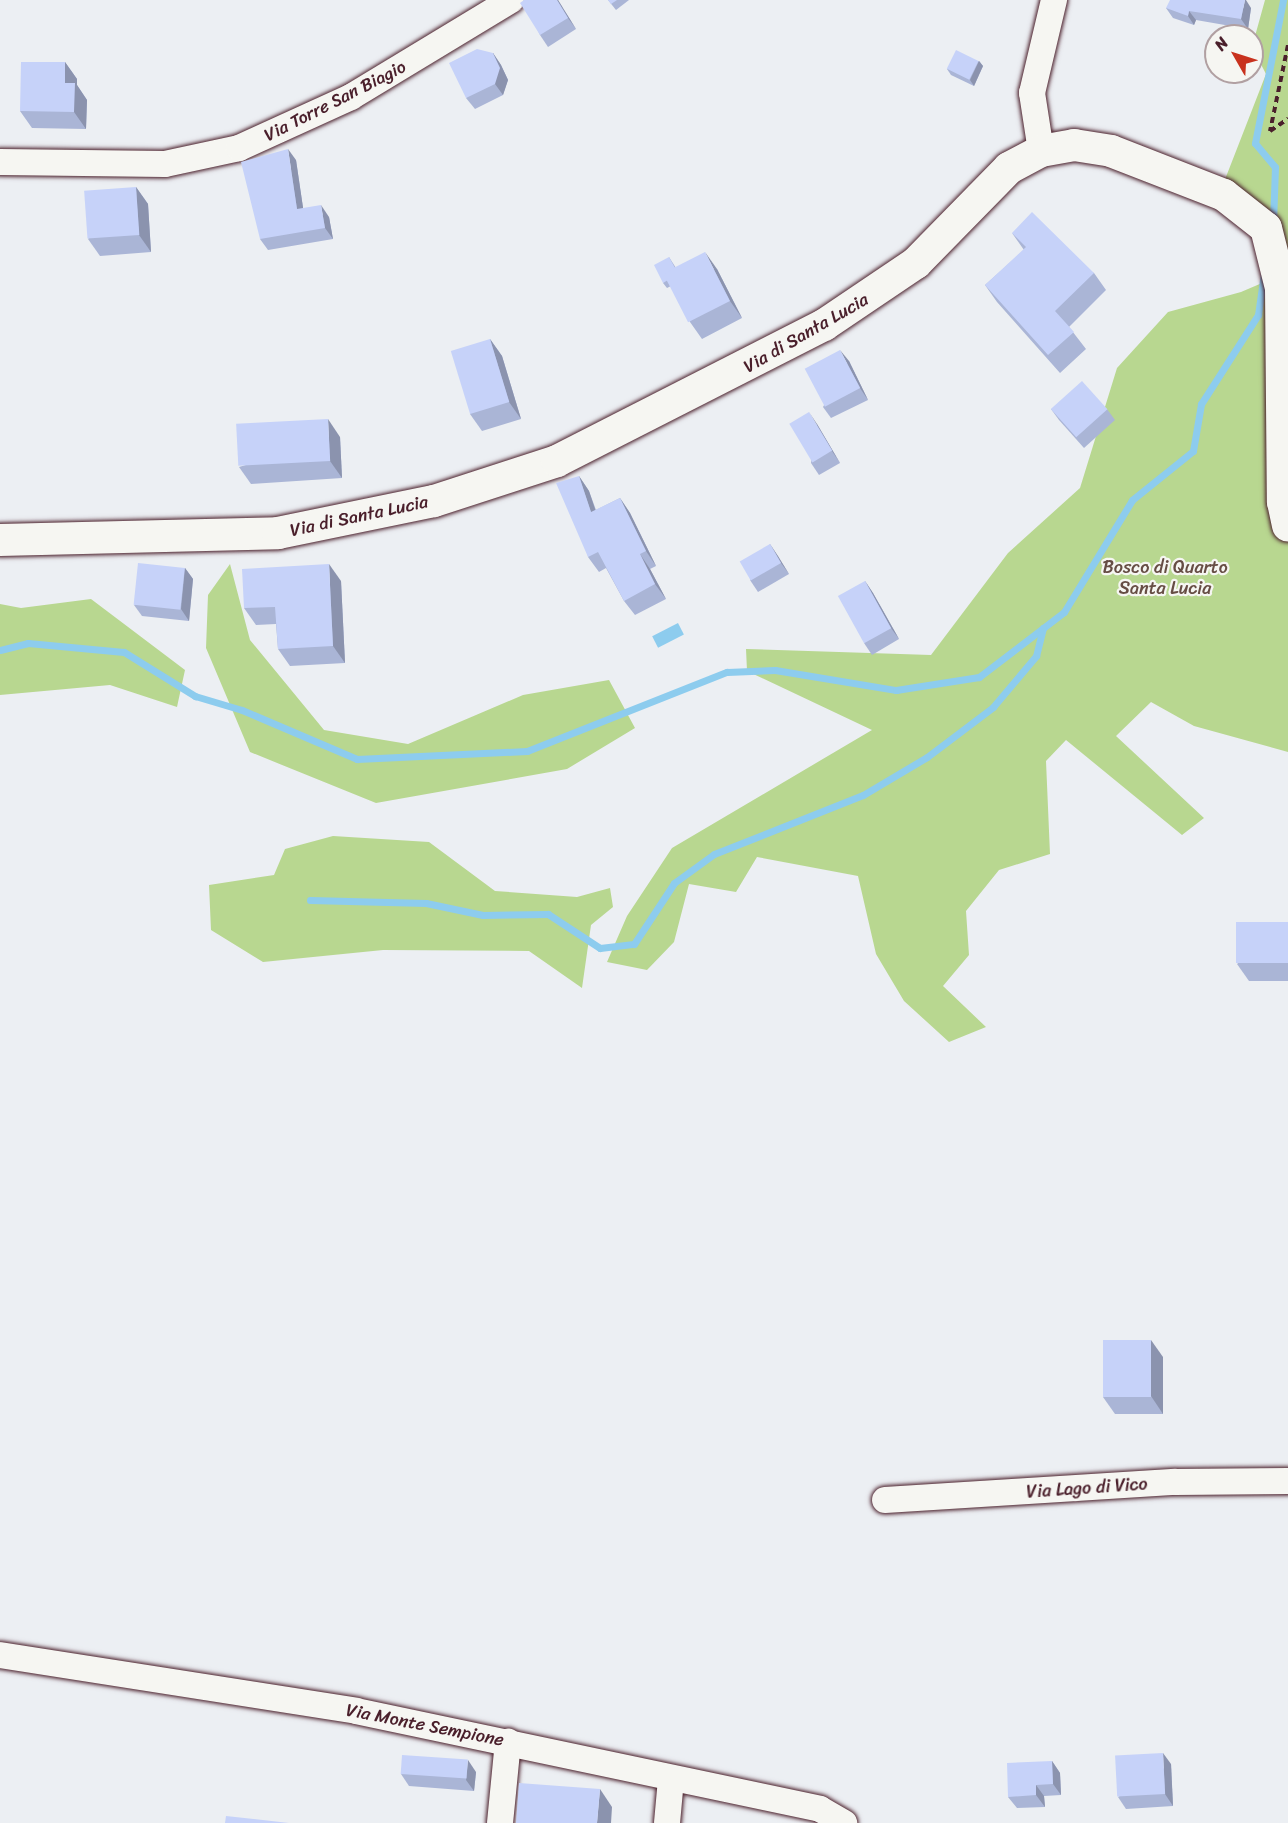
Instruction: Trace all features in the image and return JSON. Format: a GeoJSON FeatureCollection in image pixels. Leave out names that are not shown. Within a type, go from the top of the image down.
{"type":"FeatureCollection","features":[{"type":"Feature","properties":{"kind":"street","name":"Via Torre San Biagio"},"geometry":{"type":"LineString","coordinates":[[0,162],[165,164],[239,148],[351,97],[512,0]]}},
{"type":"Feature","properties":{"kind":"street"},"geometry":{"type":"LineString","coordinates":[[1041,151],[1032,93],[1054,0]]}},
{"type":"Feature","properties":{"kind":"street","name":"Via di Santa Lucia"},"geometry":{"type":"LineString","coordinates":[[0,540],[278,533],[424,503],[557,461],[674,406],[872,295],[930,251],[1000,175],[1041,151],[1083,145],[1111,151],[1224,195],[1268,233],[1282,303],[1283,502],[1288,525]]}},
{"type":"Feature","properties":{"kind":"street","name":"Via Lago di Vico"},"geometry":{"type":"LineString","coordinates":[[885,1500],[1175,1482],[1288,1481]]}},
{"type":"Feature","properties":{"kind":"street","name":"Via Monte Sempione"},"geometry":{"type":"LineString","coordinates":[[0,1655],[356,1711],[508,1741],[671,1779],[820,1809],[844,1823]]}},
{"type":"Feature","properties":{"kind":"street"},"geometry":{"type":"LineString","coordinates":[[500,1823],[508,1741]]}},
{"type":"Feature","properties":{"kind":"street"},"geometry":{"type":"LineString","coordinates":[[667,1823],[671,1779]]}},
{"type":"Feature","properties":{"kind":"path"},"geometry":{"type":"LineString","coordinates":[[1288,45],[1270,131],[1288,118]]}},
{"type":"Feature","properties":{"kind":"green space"},"geometry":{"type":"Polygon","coordinates":[[[1265,0],[1288,0],[1288,257],[1276,222],[1251,196],[1224,182],[1264,84],[1266,74],[1264,70],[1264,24],[1258,24],[1265,0]]]}},
{"type":"Feature","properties":{"kind":"green space","name":"Bosco di Quarto Santa Lucia"},"geometry":{"type":"Polygon","coordinates":[[[1288,272],[1288,752],[1194,726],[1151,702],[1116,736],[1204,818],[1182,835],[1066,740],[1046,761],[1050,854],[999,870],[966,911],[969,955],[943,986],[986,1027],[949,1042],[904,1001],[876,954],[858,876],[757,857],[736,892],[689,884],[674,942],[647,970],[607,962],[627,916],[672,848],[872,730],[747,671],[746,649],[931,655],[1008,553],[1080,488],[1117,368],[1168,312],[1241,292],[1288,272]]]}},
{"type":"Feature","properties":{"kind":"green space"},"geometry":{"type":"Polygon","coordinates":[[[230,564],[250,640],[324,730],[408,744],[523,695],[609,680],[635,728],[567,769],[376,803],[250,752],[206,648],[208,595],[230,564]]]}},
{"type":"Feature","properties":{"kind":"green space"},"geometry":{"type":"Polygon","coordinates":[[[91,599],[185,670],[177,707],[110,685],[0,695],[0,604],[21,608],[91,599]]]}},
{"type":"Feature","properties":{"kind":"green space"},"geometry":{"type":"Polygon","coordinates":[[[333,836],[429,842],[495,891],[577,897],[610,888],[613,907],[591,925],[582,988],[529,951],[383,950],[263,962],[211,930],[209,885],[274,875],[285,849],[333,836]]]}},
{"type":"Feature","properties":{"kind":"water"},"geometry":{"type":"Polygon","coordinates":[[[678,623],[684,635],[658,648],[652,636],[678,623]]]}},
{"type":"Feature","properties":{"kind":"building"},"geometry":{"type":"Polygon","coordinates":[[[524,0],[557,0],[568,18],[540,35],[520,3],[524,0]]]}},
{"type":"Feature","properties":{"kind":"building"},"geometry":{"type":"Polygon","coordinates":[[[1170,0],[1245,0],[1241,19],[1189,11],[1188,16],[1166,8],[1170,0]]]}},
{"type":"Feature","properties":{"kind":"building"},"geometry":{"type":"Polygon","coordinates":[[[477,49],[493,53],[500,68],[495,84],[466,98],[449,63],[477,49]]]}},
{"type":"Feature","properties":{"kind":"building"},"geometry":{"type":"Polygon","coordinates":[[[956,50],[978,61],[969,80],[947,69],[956,50]]]}},
{"type":"Feature","properties":{"kind":"building"},"geometry":{"type":"Polygon","coordinates":[[[21,62],[65,62],[65,83],[75,83],[74,112],[20,111],[21,62]]]}},
{"type":"Feature","properties":{"kind":"building"},"geometry":{"type":"Polygon","coordinates":[[[288,149],[297,209],[321,205],[325,228],[260,239],[241,162],[288,149]]]}},
{"type":"Feature","properties":{"kind":"building"},"geometry":{"type":"Polygon","coordinates":[[[136,187],[139,235],[87,239],[84,191],[136,187]]]}},
{"type":"Feature","properties":{"kind":"building"},"geometry":{"type":"Polygon","coordinates":[[[1032,212],[1094,273],[1055,311],[1074,332],[1048,355],[985,285],[1026,247],[1012,233],[1032,212]]]}},
{"type":"Feature","properties":{"kind":"building"},"geometry":{"type":"Polygon","coordinates":[[[705,252],[730,301],[688,322],[663,273],[705,252]]]}},
{"type":"Feature","properties":{"kind":"building"},"geometry":{"type":"Polygon","coordinates":[[[669,257],[675,268],[664,274],[668,280],[663,283],[654,265],[669,257]]]}},
{"type":"Feature","properties":{"kind":"building"},"geometry":{"type":"Polygon","coordinates":[[[490,339],[509,402],[470,414],[451,351],[490,339]]]}},
{"type":"Feature","properties":{"kind":"building"},"geometry":{"type":"Polygon","coordinates":[[[840,350],[860,388],[825,407],[805,369],[840,350]]]}},
{"type":"Feature","properties":{"kind":"building"},"geometry":{"type":"Polygon","coordinates":[[[1082,381],[1107,409],[1076,437],[1051,409],[1082,381]]]}},
{"type":"Feature","properties":{"kind":"building"},"geometry":{"type":"Polygon","coordinates":[[[809,412],[832,451],[812,462],[789,424],[809,412]]]}},
{"type":"Feature","properties":{"kind":"building"},"geometry":{"type":"Polygon","coordinates":[[[328,419],[330,461],[238,466],[236,424],[328,419]]]}},
{"type":"Feature","properties":{"kind":"building"},"geometry":{"type":"Polygon","coordinates":[[[579,476],[591,512],[620,498],[646,551],[640,554],[655,584],[624,601],[598,552],[588,557],[556,483],[579,476]]]}},
{"type":"Feature","properties":{"kind":"building"},"geometry":{"type":"Polygon","coordinates":[[[770,544],[781,563],[751,581],[740,562],[770,544]]]}},
{"type":"Feature","properties":{"kind":"building"},"geometry":{"type":"Polygon","coordinates":[[[138,563],[185,568],[180,610],[134,605],[138,563]]]}},
{"type":"Feature","properties":{"kind":"building"},"geometry":{"type":"Polygon","coordinates":[[[329,564],[333,646],[278,649],[275,607],[244,608],[242,569],[329,564]]]}},
{"type":"Feature","properties":{"kind":"building"},"geometry":{"type":"Polygon","coordinates":[[[865,581],[891,628],[864,643],[838,596],[865,581]]]}},
{"type":"Feature","properties":{"kind":"building"},"geometry":{"type":"Polygon","coordinates":[[[1236,922],[1288,922],[1288,963],[1236,963],[1236,922]]]}},
{"type":"Feature","properties":{"kind":"building"},"geometry":{"type":"Polygon","coordinates":[[[1103,1340],[1151,1340],[1151,1397],[1103,1397],[1103,1340]]]}},
{"type":"Feature","properties":{"kind":"building"},"geometry":{"type":"Polygon","coordinates":[[[1163,1753],[1165,1794],[1117,1796],[1115,1756],[1163,1753]]]}},
{"type":"Feature","properties":{"kind":"building"},"geometry":{"type":"Polygon","coordinates":[[[402,1755],[468,1760],[467,1779],[401,1774],[402,1755]]]}},
{"type":"Feature","properties":{"kind":"building"},"geometry":{"type":"Polygon","coordinates":[[[1052,1761],[1053,1784],[1036,1785],[1036,1795],[1008,1797],[1007,1763],[1052,1761]]]}},
{"type":"Feature","properties":{"kind":"building"},"geometry":{"type":"Polygon","coordinates":[[[519,1783],[600,1789],[597,1823],[516,1823],[519,1783]]]}},
{"type":"Feature","properties":{"kind":"building"},"geometry":{"type":"Polygon","coordinates":[[[226,1816],[289,1823],[225,1823],[226,1816]]]}},
{"type":"Feature","properties":{"kind":"waterway"},"geometry":{"type":"LineString","coordinates":[[1273,224],[1275,167],[1255,143],[1283,0]]}},
{"type":"Feature","properties":{"kind":"waterway"},"geometry":{"type":"LineString","coordinates":[[0,650],[28,643],[124,652],[195,696],[242,710],[357,759],[527,751],[727,672],[775,670],[896,690],[979,677],[1064,612],[1132,500],[1193,451],[1201,404],[1258,315],[1264,273]]}},
{"type":"Feature","properties":{"kind":"waterway"},"geometry":{"type":"LineString","coordinates":[[310,900],[426,903],[483,915],[548,914],[600,948],[634,944],[674,883],[714,854],[863,795],[927,757],[993,707],[1036,656],[1043,628]]}}]}
